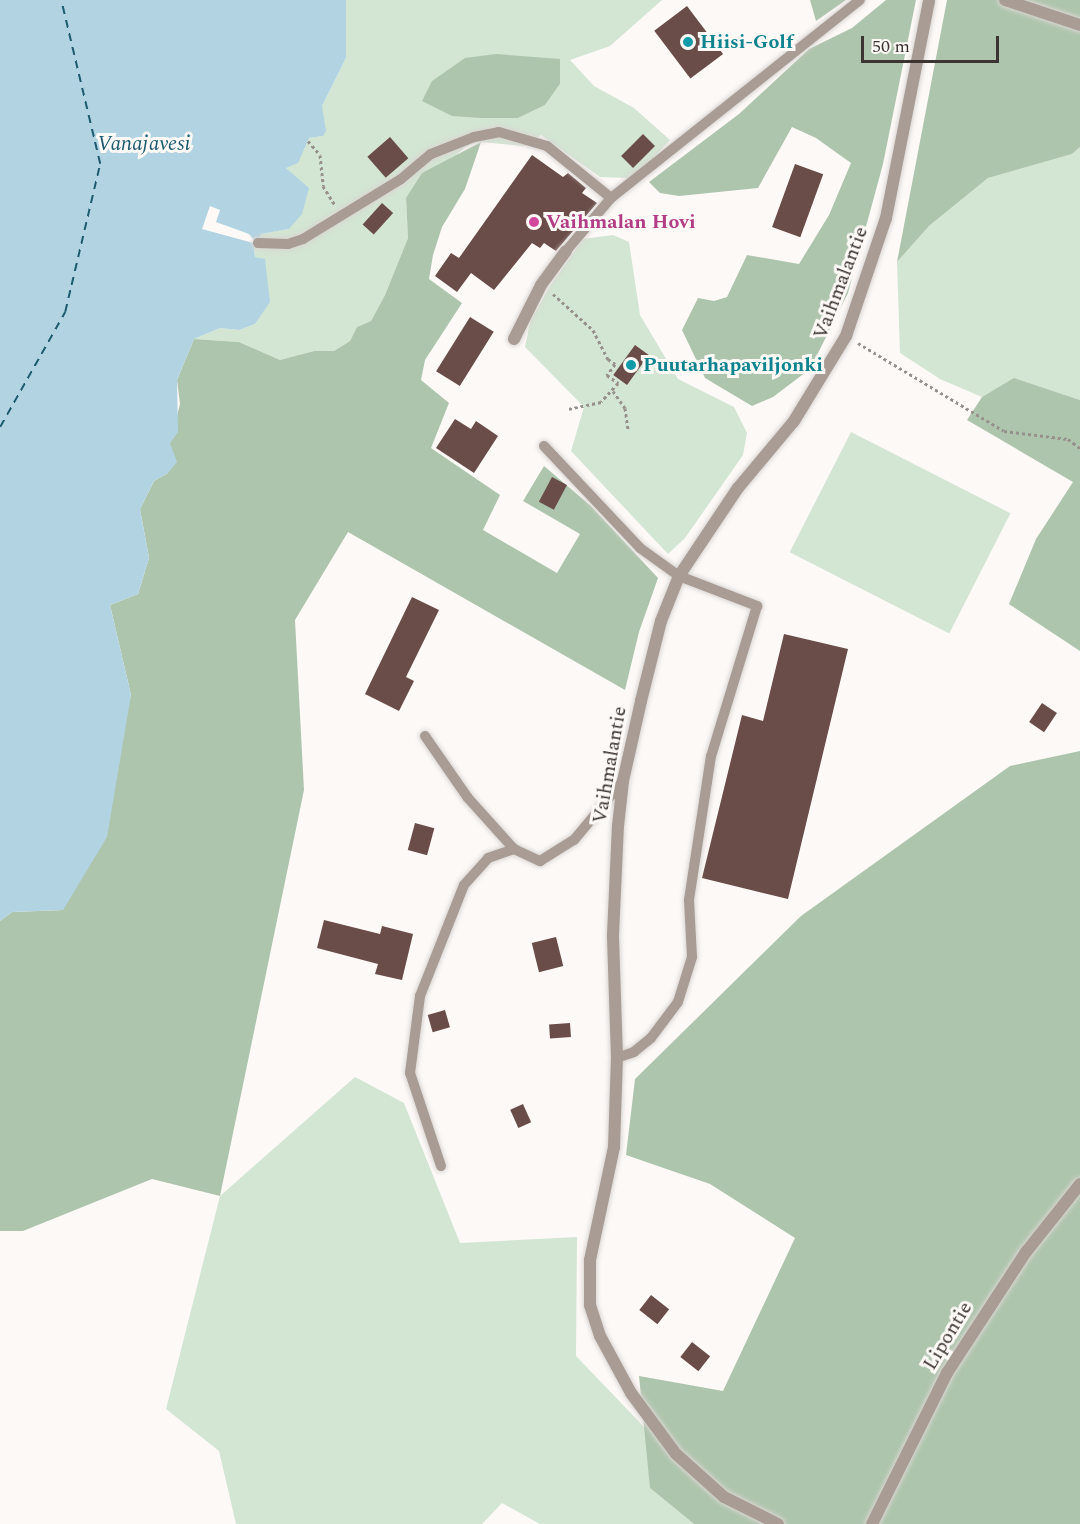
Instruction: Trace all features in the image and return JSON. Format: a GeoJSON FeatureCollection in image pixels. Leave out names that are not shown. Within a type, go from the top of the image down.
{"type":"FeatureCollection","features":[{"type":"Feature","properties":{"kind":"street","name":"Vaihmalantie"},"geometry":{"type":"LineString","coordinates":[[778,1524],[724,1497],[698,1478],[632,1394],[600,1336],[590,1305],[590,1260],[611,1163],[617,1058],[613,935],[623,781],[661,621],[679,576],[738,488],[794,421],[846,336],[886,218],[929,0]]}},
{"type":"Feature","properties":{"kind":"street"},"geometry":{"type":"LineString","coordinates":[[1005,0],[1080,24]]}},
{"type":"Feature","properties":{"kind":"street"},"geometry":{"type":"LineString","coordinates":[[514,339],[541,285],[566,251]]}},
{"type":"Feature","properties":{"kind":"street","name":"Lipontie"},"geometry":{"type":"LineString","coordinates":[[872,1524],[947,1373],[1026,1252],[1080,1184]]}},
{"type":"Feature","properties":{"kind":"lane"},"geometry":{"type":"LineString","coordinates":[[566,251],[611,198],[860,0]]}},
{"type":"Feature","properties":{"kind":"lane"},"geometry":{"type":"LineString","coordinates":[[258,243],[288,244],[342,216],[401,179],[432,154],[474,137],[499,132],[547,146],[611,198]]}},
{"type":"Feature","properties":{"kind":"lane"},"geometry":{"type":"LineString","coordinates":[[544,446],[640,548],[679,576],[757,606],[711,756],[689,900],[692,957],[678,1002],[651,1038],[634,1052],[617,1058]]}},
{"type":"Feature","properties":{"kind":"lane"},"geometry":{"type":"LineString","coordinates":[[424,736],[468,798],[514,849],[540,861],[573,840],[623,781]]}},
{"type":"Feature","properties":{"kind":"lane"},"geometry":{"type":"LineString","coordinates":[[441,1167],[410,1073],[420,996],[464,885],[488,858],[514,849]]}},
{"type":"Feature","properties":{"kind":"path"},"geometry":{"type":"LineString","coordinates":[[308,141],[320,155],[328,196],[342,216]]}},
{"type":"Feature","properties":{"kind":"path"},"geometry":{"type":"LineString","coordinates":[[541,285],[576,313],[599,338],[608,359],[615,364],[607,375],[618,383],[613,391],[600,402],[569,409]]}},
{"type":"Feature","properties":{"kind":"path"},"geometry":{"type":"LineString","coordinates":[[846,336],[1004,430],[1068,439],[1080,448]]}},
{"type":"Feature","properties":{"kind":"path"},"geometry":{"type":"LineString","coordinates":[[613,391],[625,408],[628,429]]}},
{"type":"Feature","properties":{"kind":"green space"},"geometry":{"type":"Polygon","coordinates":[[[346,0],[662,0],[610,46],[570,60],[594,86],[634,108],[670,140],[643,169],[627,178],[600,177],[541,135],[524,146],[481,142],[468,145],[406,198],[408,238],[385,295],[371,321],[357,327],[350,341],[334,351],[314,351],[280,360],[239,342],[194,339],[220,328],[239,330],[255,324],[262,313],[254,249],[260,234],[289,229],[298,180],[286,168],[309,138],[323,136],[322,106],[346,58],[346,0]],[[559,59],[518,118],[545,105],[560,84],[559,59]]]}},
{"type":"Feature","properties":{"kind":"green space"},"geometry":{"type":"Polygon","coordinates":[[[810,0],[846,0],[816,21],[810,0]]]}},
{"type":"Feature","properties":{"kind":"green space"},"geometry":{"type":"Polygon","coordinates":[[[886,0],[916,0],[883,164],[848,293],[810,369],[773,397],[752,406],[705,378],[682,330],[698,298],[714,301],[727,297],[747,255],[799,264],[829,215],[851,163],[816,138],[792,127],[758,188],[679,196],[660,193],[649,182],[739,114],[809,49],[852,28],[886,0]]]}},
{"type":"Feature","properties":{"kind":"green space"},"geometry":{"type":"Polygon","coordinates":[[[947,0],[1080,0],[1080,147],[1072,154],[988,178],[929,226],[897,262],[947,0]]]}},
{"type":"Feature","properties":{"kind":"green space"},"geometry":{"type":"Polygon","coordinates":[[[496,54],[560,59],[560,84],[545,105],[518,118],[481,118],[452,116],[422,101],[432,81],[465,58],[496,54]]]}},
{"type":"Feature","properties":{"kind":"green space"},"geometry":{"type":"Polygon","coordinates":[[[481,142],[465,189],[442,227],[433,255],[429,279],[462,303],[425,360],[421,380],[449,403],[431,448],[500,495],[483,530],[557,573],[580,534],[523,501],[544,466],[591,506],[658,578],[639,632],[625,690],[348,532],[295,620],[304,790],[220,1196],[152,1179],[23,1231],[0,1231],[0,921],[12,912],[63,910],[131,695],[110,605],[138,594],[149,558],[140,509],[154,481],[168,473],[170,443],[180,404],[177,380],[194,339],[239,342],[280,360],[314,351],[334,351],[350,341],[357,327],[371,321],[385,295],[408,238],[406,198],[422,173],[481,142]]]}},
{"type":"Feature","properties":{"kind":"green space"},"geometry":{"type":"Polygon","coordinates":[[[1080,147],[1080,400],[1015,379],[982,397],[940,379],[900,353],[897,262],[929,226],[988,178],[1072,154],[1080,147]]]}},
{"type":"Feature","properties":{"kind":"green space"},"geometry":{"type":"Polygon","coordinates":[[[613,235],[629,242],[640,315],[678,379],[734,407],[747,433],[743,455],[685,538],[668,554],[571,451],[584,407],[525,347],[530,322],[550,286],[583,239],[613,235]]]}},
{"type":"Feature","properties":{"kind":"green space"},"geometry":{"type":"Polygon","coordinates":[[[1014,378],[1080,400],[1080,651],[1009,604],[1036,539],[1073,482],[967,420],[982,397],[1014,378]]]}},
{"type":"Feature","properties":{"kind":"green space"},"geometry":{"type":"Polygon","coordinates":[[[851,432],[1010,513],[949,634],[790,552],[851,432]]]}},
{"type":"Feature","properties":{"kind":"green space"},"geometry":{"type":"Polygon","coordinates":[[[1080,751],[1080,1524],[694,1524],[650,1488],[639,1376],[723,1391],[795,1238],[710,1184],[626,1155],[635,1079],[801,916],[1010,766],[1080,751]]]}},
{"type":"Feature","properties":{"kind":"green space"},"geometry":{"type":"Polygon","coordinates":[[[355,1077],[404,1103],[460,1243],[577,1237],[576,1356],[647,1430],[650,1488],[694,1524],[540,1524],[502,1503],[482,1524],[236,1524],[219,1451],[166,1409],[220,1196],[355,1077]]]}},
{"type":"Feature","properties":{"kind":"water","name":"Vanajavesi"},"geometry":{"type":"Polygon","coordinates":[[[0,0],[346,0],[346,58],[322,106],[326,131],[323,136],[309,138],[298,163],[286,168],[309,188],[302,214],[289,229],[261,234],[254,249],[255,257],[265,259],[270,302],[255,324],[239,330],[220,328],[194,339],[177,380],[178,432],[170,443],[177,462],[168,473],[154,481],[140,509],[149,558],[138,594],[110,605],[131,695],[107,837],[63,910],[12,912],[0,921],[0,0]]]}},
{"type":"Feature","properties":{"kind":"pier"},"geometry":{"type":"Polygon","coordinates":[[[210,206],[220,210],[216,222],[249,234],[257,244],[202,229],[210,206]]]}},
{"type":"Feature","properties":{"kind":"building","name":"Hiisi-Golf"},"geometry":{"type":"Polygon","coordinates":[[[687,6],[723,54],[690,79],[654,31],[687,6]]]}},
{"type":"Feature","properties":{"kind":"building"},"geometry":{"type":"Polygon","coordinates":[[[643,134],[655,146],[633,168],[621,156],[643,134]]]}},
{"type":"Feature","properties":{"kind":"building"},"geometry":{"type":"Polygon","coordinates":[[[390,137],[408,158],[386,178],[367,157],[390,137]]]}},
{"type":"Feature","properties":{"kind":"building","name":"Vaihmalan Hovi"},"geometry":{"type":"Polygon","coordinates":[[[532,155],[563,177],[568,173],[586,188],[582,193],[597,203],[556,251],[544,243],[540,248],[532,243],[494,290],[471,273],[457,292],[435,276],[451,253],[459,258],[532,155]]]}},
{"type":"Feature","properties":{"kind":"building"},"geometry":{"type":"Polygon","coordinates":[[[795,164],[823,174],[800,237],[772,227],[795,164]]]}},
{"type":"Feature","properties":{"kind":"building"},"geometry":{"type":"Polygon","coordinates":[[[382,203],[393,213],[374,235],[363,225],[382,203]]]}},
{"type":"Feature","properties":{"kind":"building"},"geometry":{"type":"Polygon","coordinates":[[[470,317],[494,332],[460,386],[436,371],[470,317]]]}},
{"type":"Feature","properties":{"kind":"building","name":"Puutarhapaviljonki"},"geometry":{"type":"Polygon","coordinates":[[[635,345],[649,355],[627,385],[613,375],[635,345]]]}},
{"type":"Feature","properties":{"kind":"building"},"geometry":{"type":"Polygon","coordinates":[[[455,419],[471,429],[476,421],[498,436],[474,473],[436,448],[455,419]]]}},
{"type":"Feature","properties":{"kind":"building"},"geometry":{"type":"Polygon","coordinates":[[[552,477],[567,485],[554,510],[539,502],[552,477]]]}},
{"type":"Feature","properties":{"kind":"building"},"geometry":{"type":"Polygon","coordinates":[[[412,597],[439,610],[406,677],[414,681],[399,711],[365,694],[412,597]]]}},
{"type":"Feature","properties":{"kind":"building"},"geometry":{"type":"Polygon","coordinates":[[[784,634],[848,649],[788,899],[702,878],[742,715],[763,721],[784,634]]]}},
{"type":"Feature","properties":{"kind":"building"},"geometry":{"type":"Polygon","coordinates":[[[1042,703],[1057,713],[1044,732],[1029,722],[1042,703]]]}},
{"type":"Feature","properties":{"kind":"building"},"geometry":{"type":"Polygon","coordinates":[[[415,823],[434,828],[427,855],[408,850],[415,823]]]}},
{"type":"Feature","properties":{"kind":"building"},"geometry":{"type":"Polygon","coordinates":[[[324,920],[380,934],[382,926],[413,934],[402,980],[375,974],[378,964],[317,948],[324,920]]]}},
{"type":"Feature","properties":{"kind":"building"},"geometry":{"type":"Polygon","coordinates":[[[556,937],[563,966],[539,972],[532,943],[556,937]]]}},
{"type":"Feature","properties":{"kind":"building"},"geometry":{"type":"Polygon","coordinates":[[[445,1010],[450,1027],[433,1032],[428,1015],[445,1010]]]}},
{"type":"Feature","properties":{"kind":"building"},"geometry":{"type":"Polygon","coordinates":[[[570,1023],[571,1037],[550,1038],[549,1024],[570,1023]]]}},
{"type":"Feature","properties":{"kind":"building"},"geometry":{"type":"Polygon","coordinates":[[[523,1104],[531,1122],[518,1128],[510,1110],[523,1104]]]}},
{"type":"Feature","properties":{"kind":"building"},"geometry":{"type":"Polygon","coordinates":[[[651,1295],[669,1309],[657,1324],[639,1310],[651,1295]]]}},
{"type":"Feature","properties":{"kind":"building"},"geometry":{"type":"Polygon","coordinates":[[[692,1342],[710,1356],[698,1371],[680,1357],[692,1342]]]}},
{"type":"Feature","properties":{"kind":"ferry route"},"geometry":{"type":"LineString","coordinates":[[0,427],[65,312],[100,164],[61,0]]}},
{"type":"Feature","properties":{"kind":"place","name":"Hiisi-Golf"},"geometry":{"type":"Point","coordinates":[688,42]}},
{"type":"Feature","properties":{"kind":"place","name":"Vaihmalan Hovi"},"geometry":{"type":"Point","coordinates":[534,222]}},
{"type":"Feature","properties":{"kind":"place","name":"Puutarhapaviljonki"},"geometry":{"type":"Point","coordinates":[631,365]}}]}
